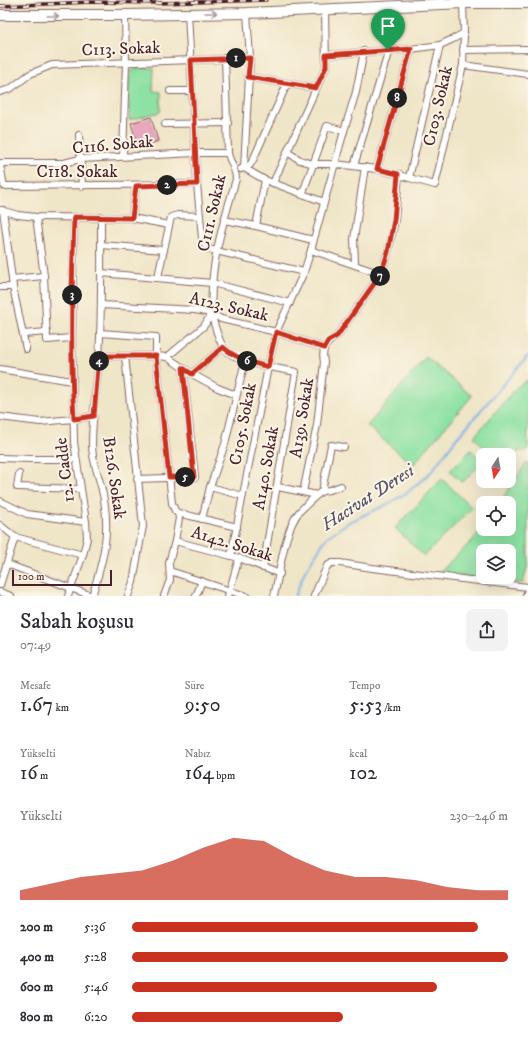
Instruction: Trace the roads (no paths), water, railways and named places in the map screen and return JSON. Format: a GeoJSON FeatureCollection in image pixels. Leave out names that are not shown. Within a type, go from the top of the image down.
{"type":"FeatureCollection","features":[{"type":"Feature","properties":{"kind":"highway"},"geometry":{"type":"LineString","coordinates":[[0,15],[33,16],[247,13],[463,3],[528,4]]}},
{"type":"Feature","properties":{"kind":"highway"},"geometry":{"type":"LineString","coordinates":[[0,18],[33,16]]}},
{"type":"Feature","properties":{"kind":"street","name":"C103. Sokak"},"geometry":{"type":"LineString","coordinates":[[409,178],[435,186],[463,65],[463,3]]}},
{"type":"Feature","properties":{"kind":"street"},"geometry":{"type":"LineString","coordinates":[[273,183],[326,67],[325,10]]}},
{"type":"Feature","properties":{"kind":"street"},"geometry":{"type":"LineString","coordinates":[[188,13],[197,184],[204,244],[208,249],[304,272]]}},
{"type":"Feature","properties":{"kind":"street"},"geometry":{"type":"LineString","coordinates":[[244,168],[250,58],[247,13]]}},
{"type":"Feature","properties":{"kind":"street"},"geometry":{"type":"LineString","coordinates":[[123,156],[126,63],[125,15]]}},
{"type":"Feature","properties":{"kind":"street"},"geometry":{"type":"LineString","coordinates":[[326,55],[364,51],[411,49],[440,45],[454,40],[464,33]]}},
{"type":"Feature","properties":{"kind":"street"},"geometry":{"type":"LineString","coordinates":[[287,152],[300,160],[313,164],[335,164],[365,167],[398,174],[409,178],[440,45]]}},
{"type":"Feature","properties":{"kind":"street"},"geometry":{"type":"LineString","coordinates":[[377,169],[411,49]]}},
{"type":"Feature","properties":{"kind":"street"},"geometry":{"type":"LineString","coordinates":[[463,50],[528,49]]}},
{"type":"Feature","properties":{"kind":"street"},"geometry":{"type":"LineString","coordinates":[[354,166],[388,50]]}},
{"type":"Feature","properties":{"kind":"street","name":"C105. Sokak"},"geometry":{"type":"LineString","coordinates":[[231,556],[276,332],[304,272],[311,250],[356,92],[364,51]]}},
{"type":"Feature","properties":{"kind":"street","name":"C111. Sokak"},"geometry":{"type":"LineString","coordinates":[[211,313],[212,283],[217,251],[236,179],[236,170],[230,162],[228,153],[228,123],[224,58]]}},
{"type":"Feature","properties":{"kind":"street","name":"C113. Sokak"},"geometry":{"type":"LineString","coordinates":[[0,92],[10,90],[30,74],[52,65],[250,58]]}},
{"type":"Feature","properties":{"kind":"street"},"geometry":{"type":"LineString","coordinates":[[463,65],[528,74]]}},
{"type":"Feature","properties":{"kind":"street"},"geometry":{"type":"LineString","coordinates":[[248,77],[316,88]]}},
{"type":"Feature","properties":{"kind":"street"},"geometry":{"type":"LineString","coordinates":[[236,170],[250,165],[253,160],[287,84]]}},
{"type":"Feature","properties":{"kind":"street"},"geometry":{"type":"LineString","coordinates":[[170,91],[192,91]]}},
{"type":"Feature","properties":{"kind":"street"},"geometry":{"type":"LineString","coordinates":[[165,124],[228,123]]}},
{"type":"Feature","properties":{"kind":"street"},"geometry":{"type":"LineString","coordinates":[[302,195],[327,126],[344,131]]}},
{"type":"Feature","properties":{"kind":"street"},"geometry":{"type":"LineString","coordinates":[[79,135],[82,186]]}},
{"type":"Feature","properties":{"kind":"street","name":"C116. Sokak"},"geometry":{"type":"LineString","coordinates":[[0,164],[64,163],[80,159],[123,156],[228,153]]}},
{"type":"Feature","properties":{"kind":"street","name":"C118. Sokak"},"geometry":{"type":"LineString","coordinates":[[0,164],[4,186],[136,186],[197,184]]}},
{"type":"Feature","properties":{"kind":"street"},"geometry":{"type":"LineString","coordinates":[[355,264],[354,239],[365,167]]}},
{"type":"Feature","properties":{"kind":"street"},"geometry":{"type":"LineString","coordinates":[[244,168],[265,180],[324,202]]}},
{"type":"Feature","properties":{"kind":"street"},"geometry":{"type":"LineString","coordinates":[[324,348],[328,341],[337,336],[381,274],[388,252],[394,220],[398,174]]}},
{"type":"Feature","properties":{"kind":"street"},"geometry":{"type":"LineString","coordinates":[[256,226],[265,180]]}},
{"type":"Feature","properties":{"kind":"street"},"geometry":{"type":"LineString","coordinates":[[132,218],[136,186]]}},
{"type":"Feature","properties":{"kind":"street"},"geometry":{"type":"LineString","coordinates":[[26,349],[13,287],[2,210],[18,215],[36,218],[132,218],[169,225]]}},
{"type":"Feature","properties":{"kind":"street"},"geometry":{"type":"LineString","coordinates":[[158,277],[171,217],[178,215],[200,216]]}},
{"type":"Feature","properties":{"kind":"street","name":"12. Cadde"},"geometry":{"type":"LineString","coordinates":[[68,596],[84,555],[87,538],[74,442],[72,338],[74,217]]}},
{"type":"Feature","properties":{"kind":"street","name":"B126. Sokak"},"geometry":{"type":"LineString","coordinates":[[92,596],[105,550],[107,525],[102,487],[94,462],[92,446],[100,333],[101,217]]}},
{"type":"Feature","properties":{"kind":"street"},"geometry":{"type":"LineString","coordinates":[[36,218],[44,276],[47,340],[72,338]]}},
{"type":"Feature","properties":{"kind":"street"},"geometry":{"type":"LineString","coordinates":[[224,220],[313,240]]}},
{"type":"Feature","properties":{"kind":"street"},"geometry":{"type":"LineString","coordinates":[[0,243],[7,242]]}},
{"type":"Feature","properties":{"kind":"street"},"geometry":{"type":"LineString","coordinates":[[101,245],[164,250]]}},
{"type":"Feature","properties":{"kind":"street"},"geometry":{"type":"LineString","coordinates":[[311,250],[381,274]]}},
{"type":"Feature","properties":{"kind":"street"},"geometry":{"type":"LineString","coordinates":[[101,273],[212,283],[290,303]]}},
{"type":"Feature","properties":{"kind":"street"},"geometry":{"type":"LineString","coordinates":[[12,279],[44,276]]}},
{"type":"Feature","properties":{"kind":"street"},"geometry":{"type":"LineString","coordinates":[[0,287],[13,287]]}},
{"type":"Feature","properties":{"kind":"street","name":"A123. Sokak"},"geometry":{"type":"LineString","coordinates":[[100,305],[195,310],[211,313],[221,319],[276,332],[324,348]]}},
{"type":"Feature","properties":{"kind":"street"},"geometry":{"type":"LineString","coordinates":[[211,313],[223,347],[231,355],[245,361],[268,367]]}},
{"type":"Feature","properties":{"kind":"street"},"geometry":{"type":"LineString","coordinates":[[167,357],[208,322],[211,313]]}},
{"type":"Feature","properties":{"kind":"street"},"geometry":{"type":"LineString","coordinates":[[23,334],[47,332]]}},
{"type":"Feature","properties":{"kind":"street"},"geometry":{"type":"LineString","coordinates":[[100,333],[156,338],[156,356],[173,507],[178,513],[236,527]]}},
{"type":"Feature","properties":{"kind":"street"},"geometry":{"type":"LineString","coordinates":[[192,374],[223,347]]}},
{"type":"Feature","properties":{"kind":"street","name":"A139. Sokak"},"geometry":{"type":"LineString","coordinates":[[303,492],[317,425],[324,366],[324,348]]}},
{"type":"Feature","properties":{"kind":"street"},"geometry":{"type":"LineString","coordinates":[[99,356],[167,357],[192,374],[218,388],[236,394]]}},
{"type":"Feature","properties":{"kind":"street"},"geometry":{"type":"LineString","coordinates":[[125,356],[143,526],[133,582],[128,596]]}},
{"type":"Feature","properties":{"kind":"street"},"geometry":{"type":"LineString","coordinates":[[202,519],[210,487],[225,444],[245,361]]}},
{"type":"Feature","properties":{"kind":"street","name":"A140. Sokak"},"geometry":{"type":"LineString","coordinates":[[263,568],[278,487],[296,372],[268,367]]}},
{"type":"Feature","properties":{"kind":"street"},"geometry":{"type":"LineString","coordinates":[[137,479],[194,477],[183,368]]}},
{"type":"Feature","properties":{"kind":"street"},"geometry":{"type":"LineString","coordinates":[[0,370],[72,381]]}},
{"type":"Feature","properties":{"kind":"street"},"geometry":{"type":"LineString","coordinates":[[0,417],[40,422],[94,416]]}},
{"type":"Feature","properties":{"kind":"street"},"geometry":{"type":"LineString","coordinates":[[274,596],[286,541],[292,524],[299,513],[320,493],[331,445],[344,447]]}},
{"type":"Feature","properties":{"kind":"street"},"geometry":{"type":"LineString","coordinates":[[0,458],[76,459]]}},
{"type":"Feature","properties":{"kind":"street"},"geometry":{"type":"LineString","coordinates":[[18,474],[17,487],[80,489]]}},
{"type":"Feature","properties":{"kind":"street"},"geometry":{"type":"LineString","coordinates":[[278,487],[303,492],[320,493],[341,486]]}},
{"type":"Feature","properties":{"kind":"street"},"geometry":{"type":"LineString","coordinates":[[210,487],[243,496]]}},
{"type":"Feature","properties":{"kind":"street"},"geometry":{"type":"LineString","coordinates":[[0,501],[27,514],[86,522]]}},
{"type":"Feature","properties":{"kind":"street"},"geometry":{"type":"LineString","coordinates":[[164,596],[170,580],[169,563],[175,541],[179,518],[178,513]]}},
{"type":"Feature","properties":{"kind":"street"},"geometry":{"type":"LineString","coordinates":[[0,525],[16,538],[84,555]]}},
{"type":"Feature","properties":{"kind":"street"},"geometry":{"type":"LineString","coordinates":[[0,585],[16,538]]}},
{"type":"Feature","properties":{"kind":"street","name":"A142. Sokak"},"geometry":{"type":"LineString","coordinates":[[175,541],[239,558],[280,574]]}},
{"type":"Feature","properties":{"kind":"street"},"geometry":{"type":"LineString","coordinates":[[229,593],[239,558]]}},
{"type":"Feature","properties":{"kind":"street"},"geometry":{"type":"LineString","coordinates":[[314,596],[327,566],[332,563],[528,588],[526,596]]}},
{"type":"Feature","properties":{"kind":"street"},"geometry":{"type":"LineString","coordinates":[[7,564],[92,596]]}},
{"type":"Feature","properties":{"kind":"street"},"geometry":{"type":"LineString","coordinates":[[170,571],[202,581],[229,593],[246,596]]}},
{"type":"Feature","properties":{"kind":"street"},"geometry":{"type":"LineString","coordinates":[[196,596],[202,581]]}},
{"type":"Feature","properties":{"kind":"street"},"geometry":{"type":"LineString","coordinates":[[0,592],[11,596]]}},
{"type":"Feature","properties":{"kind":"waterway","name":"Hacivat Deresi"},"geometry":{"type":"LineString","coordinates":[[295,596],[305,571],[327,537],[349,522],[386,505],[408,492],[431,472],[456,439],[528,356]]}},
{"type":"Feature","properties":{"kind":"railway"},"geometry":{"type":"LineString","coordinates":[[0,6],[91,2],[159,3],[266,0]]}}]}
